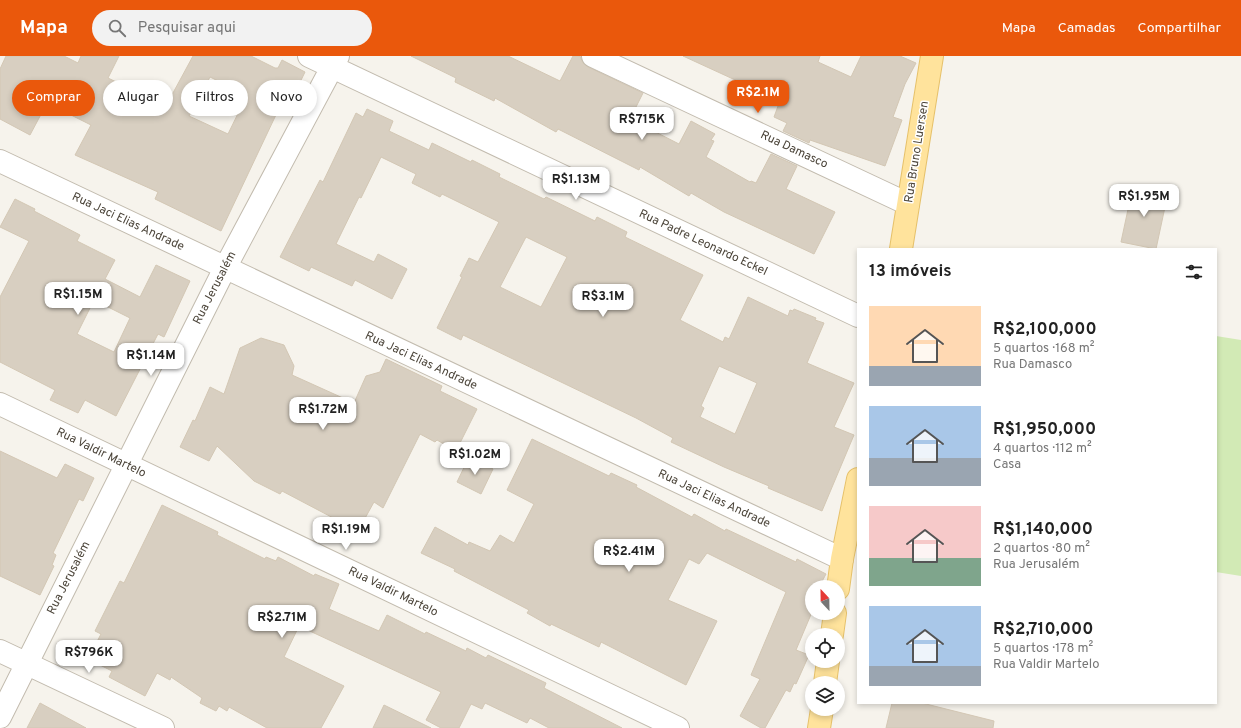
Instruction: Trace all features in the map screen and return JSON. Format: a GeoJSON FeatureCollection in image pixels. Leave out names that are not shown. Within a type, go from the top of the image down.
{"type":"FeatureCollection","features":[{"type":"Feature","properties":{"kind":"main road","name":"Rua Bruno Luersen"},"geometry":{"type":"LineString","coordinates":[[901,248],[932,56]]}},
{"type":"Feature","properties":{"kind":"main road"},"geometry":{"type":"LineString","coordinates":[[839,580],[857,484]]}},
{"type":"Feature","properties":{"kind":"main road"},"geometry":{"type":"LineString","coordinates":[[819,728],[821,716]]}},
{"type":"Feature","properties":{"kind":"street","name":"Rua Padre Leonardo Eckel"},"geometry":{"type":"LineString","coordinates":[[309,56],[335,62],[857,316]]}},
{"type":"Feature","properties":{"kind":"street","name":"Rua Damasco"},"geometry":{"type":"LineString","coordinates":[[593,56],[908,204]]}},
{"type":"Feature","properties":{"kind":"street","name":"Rua Jerusalém"},"geometry":{"type":"LineString","coordinates":[[0,717],[225,268],[335,62]]}},
{"type":"Feature","properties":{"kind":"street","name":"Rua Jaci Elias Andrade"},"geometry":{"type":"LineString","coordinates":[[0,161],[842,560]]}},
{"type":"Feature","properties":{"kind":"street","name":"Rua Valdir Martelo"},"geometry":{"type":"LineString","coordinates":[[0,404],[678,728]]}},
{"type":"Feature","properties":{"kind":"street"},"geometry":{"type":"LineString","coordinates":[[0,651],[163,728]]}},
{"type":"Feature","properties":{"kind":"green space"},"geometry":{"type":"Polygon","coordinates":[[[1217,336],[1241,340],[1241,576],[1217,572],[1217,336]]]}},
{"type":"Feature","properties":{"kind":"building"},"geometry":{"type":"Polygon","coordinates":[[[6,56],[64,56],[78,63],[81,56],[119,56],[108,78],[112,80],[103,80],[103,116],[173,116],[173,93],[193,56],[251,56],[275,68],[278,68],[282,60],[305,72],[301,80],[256,80],[256,116],[275,116],[221,231],[155,199],[158,192],[75,155],[91,125],[73,116],[95,116],[95,80],[12,80],[12,116],[40,116],[30,135],[0,119],[0,69],[6,56]]]}},
{"type":"Feature","properties":{"kind":"building"},"geometry":{"type":"Polygon","coordinates":[[[411,56],[508,56],[560,81],[573,56],[580,56],[583,63],[588,67],[643,93],[630,119],[679,144],[691,121],[715,134],[711,140],[714,141],[706,157],[750,182],[756,183],[771,154],[797,166],[786,189],[835,212],[814,254],[724,212],[691,193],[689,196],[640,167],[639,170],[558,129],[556,132],[495,98],[494,101],[455,82],[456,78],[411,56]]]}},
{"type":"Feature","properties":{"kind":"building"},"geometry":{"type":"Polygon","coordinates":[[[683,56],[820,56],[818,62],[851,77],[861,56],[900,56],[916,63],[905,84],[893,117],[902,120],[885,166],[810,140],[809,143],[783,131],[787,123],[774,117],[781,98],[745,82],[744,84],[683,56]]]}},
{"type":"Feature","properties":{"kind":"building"},"geometry":{"type":"Polygon","coordinates":[[[367,109],[393,121],[389,131],[429,150],[432,143],[500,174],[499,177],[544,199],[546,197],[595,221],[597,217],[627,232],[625,237],[703,275],[680,320],[723,342],[725,337],[729,339],[748,297],[788,316],[790,310],[793,311],[794,309],[824,323],[807,363],[854,383],[834,427],[854,435],[822,511],[768,488],[769,486],[671,442],[673,438],[636,418],[463,335],[461,340],[437,328],[462,277],[460,276],[469,258],[478,262],[499,222],[442,194],[440,197],[412,183],[416,174],[381,157],[336,244],[374,262],[378,254],[407,269],[392,299],[355,280],[352,286],[311,267],[309,271],[280,257],[320,180],[323,182],[356,113],[363,117],[367,109]],[[526,237],[500,287],[541,307],[567,257],[526,237]],[[719,366],[701,406],[704,408],[700,417],[735,434],[757,383],[719,366]]]}},
{"type":"Feature","properties":{"kind":"building"},"geometry":{"type":"Polygon","coordinates":[[[1133,186],[1168,193],[1156,248],[1121,242],[1133,186]]]}},
{"type":"Feature","properties":{"kind":"building"},"geometry":{"type":"Polygon","coordinates":[[[15,199],[35,209],[34,211],[80,235],[77,241],[115,260],[105,279],[140,297],[156,265],[190,281],[164,337],[158,334],[116,416],[85,400],[78,413],[50,400],[55,390],[0,362],[0,297],[29,241],[0,227],[15,199]],[[94,300],[77,334],[114,352],[130,318],[94,300]]]}},
{"type":"Feature","properties":{"kind":"building"},"geometry":{"type":"Polygon","coordinates":[[[261,338],[284,345],[294,366],[292,375],[354,403],[366,376],[380,372],[386,359],[442,386],[440,391],[477,409],[456,451],[437,440],[435,442],[420,434],[383,508],[374,502],[358,531],[282,491],[280,494],[254,481],[217,446],[209,461],[180,447],[193,420],[195,421],[210,387],[224,394],[240,348],[261,338]]]}},
{"type":"Feature","properties":{"kind":"building"},"geometry":{"type":"Polygon","coordinates":[[[532,439],[609,476],[611,473],[637,485],[636,487],[692,517],[694,514],[725,531],[726,529],[796,562],[797,559],[826,574],[823,580],[805,580],[805,620],[809,620],[796,650],[805,653],[805,664],[796,684],[794,683],[790,692],[786,690],[765,728],[761,728],[740,716],[760,679],[751,675],[786,592],[707,553],[699,564],[689,559],[668,600],[717,621],[686,685],[601,642],[599,647],[551,624],[550,626],[527,613],[529,610],[454,571],[455,569],[421,553],[435,527],[468,545],[469,542],[490,551],[500,535],[514,543],[534,504],[507,490],[532,439]]]}},
{"type":"Feature","properties":{"kind":"building"},"geometry":{"type":"Polygon","coordinates":[[[0,451],[57,478],[65,464],[94,478],[83,501],[79,499],[53,553],[56,555],[52,565],[54,566],[40,595],[0,576],[0,451]]]}},
{"type":"Feature","properties":{"kind":"building"},"geometry":{"type":"Polygon","coordinates":[[[469,457],[493,469],[481,494],[457,482],[469,457]]]}},
{"type":"Feature","properties":{"kind":"building"},"geometry":{"type":"Polygon","coordinates":[[[162,505],[218,532],[217,535],[265,559],[266,557],[276,561],[278,557],[314,576],[315,574],[339,584],[329,609],[379,631],[387,615],[425,634],[426,632],[466,651],[467,648],[486,658],[488,655],[546,683],[544,688],[622,728],[549,728],[530,718],[527,723],[485,703],[482,709],[471,704],[459,728],[441,728],[426,720],[441,692],[299,626],[284,657],[344,686],[321,728],[267,728],[229,707],[227,711],[219,706],[216,711],[200,703],[202,698],[171,677],[170,680],[157,673],[145,696],[109,677],[112,671],[88,659],[101,634],[95,631],[120,581],[124,583],[162,505]]]}},
{"type":"Feature","properties":{"kind":"building"},"geometry":{"type":"Polygon","coordinates":[[[40,703],[86,728],[27,728],[40,703]]]}},
{"type":"Feature","properties":{"kind":"building"},"geometry":{"type":"Polygon","coordinates":[[[892,704],[926,704],[994,721],[993,728],[886,728],[892,704]]]}},
{"type":"Feature","properties":{"kind":"building"},"geometry":{"type":"Polygon","coordinates":[[[384,705],[431,728],[373,728],[384,705]]]}}]}
